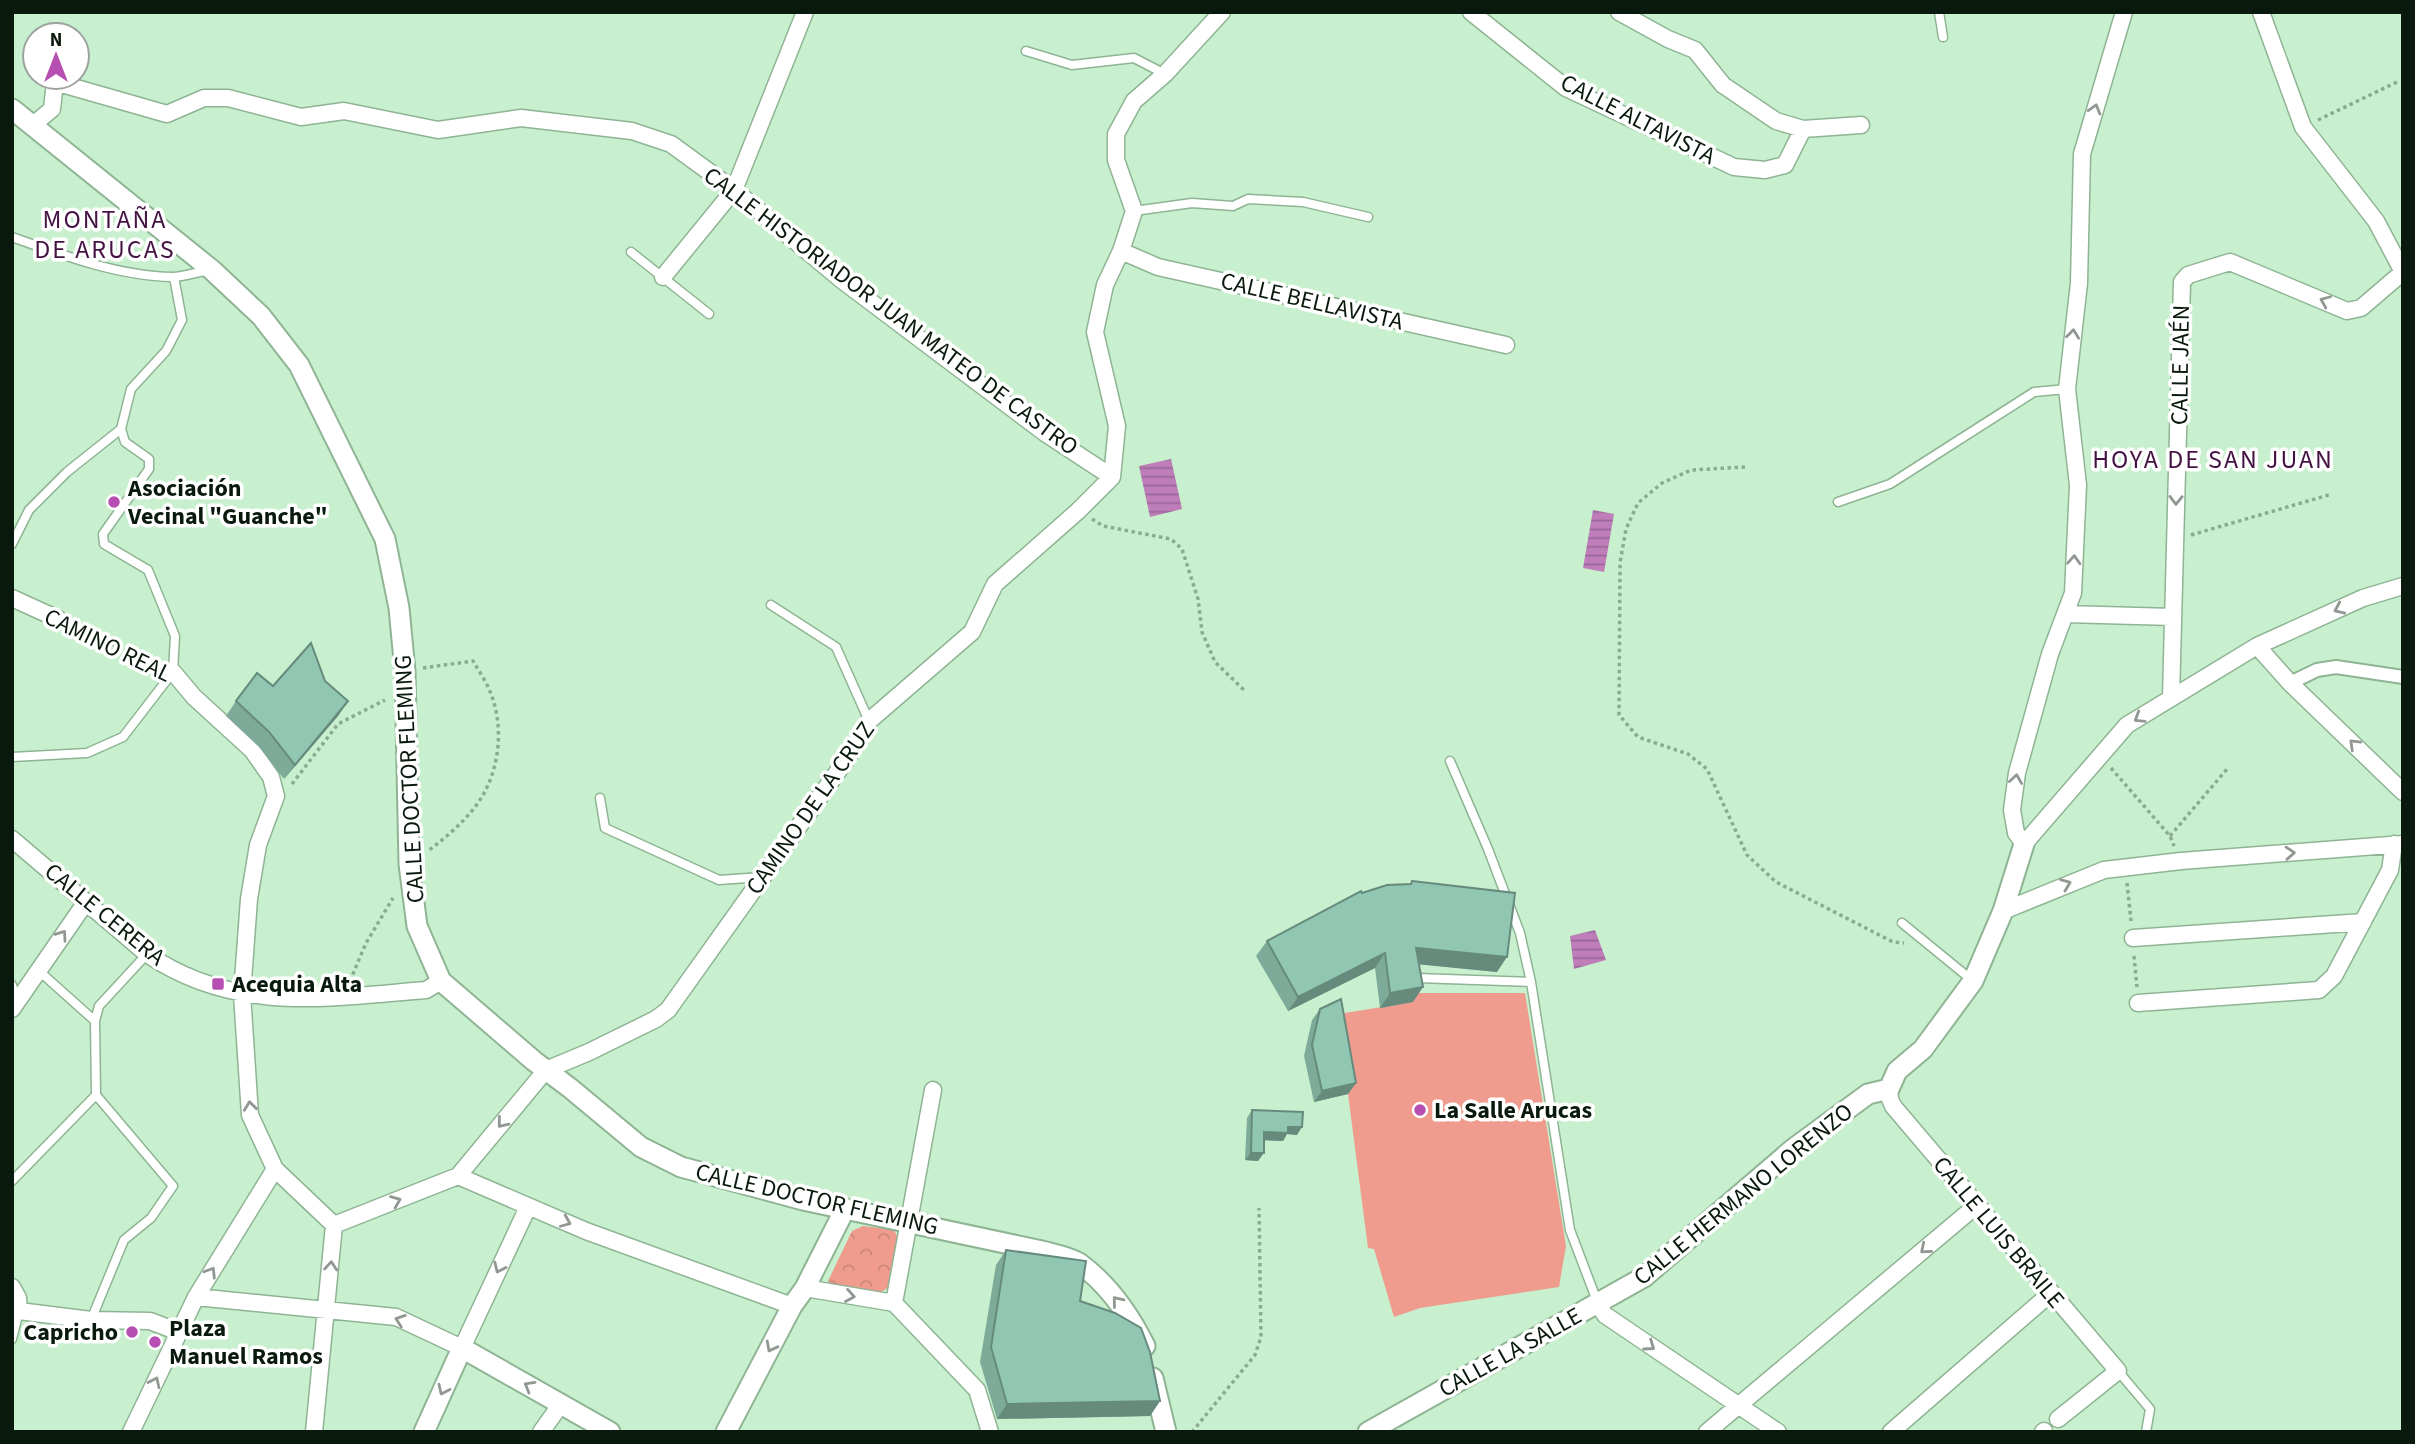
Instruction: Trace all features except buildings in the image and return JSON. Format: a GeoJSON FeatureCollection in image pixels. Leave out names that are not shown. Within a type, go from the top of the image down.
{"type":"FeatureCollection","features":[{"type":"Feature","properties":{"kind":"street"},"geometry":{"type":"LineString","coordinates":[[663,277],[734,190],[805,12]]}},
{"type":"Feature","properties":{"kind":"street"},"geometry":{"type":"LineString","coordinates":[[1112,477],[1117,426],[1095,332],[1105,285],[1121,251],[1134,211],[1116,160],[1116,134],[1134,101],[1165,74],[1222,12]]}},
{"type":"Feature","properties":{"kind":"street","name":"CALLE ALTAVISTA"},"geometry":{"type":"LineString","coordinates":[[1471,12],[1566,88],[1734,167],[1765,170],[1785,165],[1803,129]]}},
{"type":"Feature","properties":{"kind":"street"},"geometry":{"type":"LineString","coordinates":[[1619,12],[1668,39],[1695,50],[1723,85],[1776,121],[1803,129],[1861,125]]}},
{"type":"Feature","properties":{"kind":"street"},"geometry":{"type":"LineString","coordinates":[[2024,845],[2016,833],[2012,810],[2017,773],[2050,654],[2073,593],[2078,485],[2067,389],[2079,284],[2082,154],[2124,12]]}},
{"type":"Feature","properties":{"kind":"street"},"geometry":{"type":"LineString","coordinates":[[2261,12],[2304,127],[2376,221],[2403,272]]}},
{"type":"Feature","properties":{"kind":"street","name":"CALLE HISTORIADOR JUAN MATEO DE CASTRO"},"geometry":{"type":"LineString","coordinates":[[33,125],[52,109],[55,82],[167,114],[204,98],[228,98],[301,117],[344,111],[438,130],[521,117],[632,131],[671,144],[734,190],[843,281],[1045,433],[1112,477]]}},
{"type":"Feature","properties":{"kind":"street","name":"CALLE DOCTOR FLEMING"},"geometry":{"type":"LineString","coordinates":[[12,108],[212,270],[261,316],[299,365],[385,539],[399,608],[405,671],[410,872],[417,926],[441,981],[641,1147],[681,1167],[845,1209],[1042,1251],[1077,1262],[1116,1297],[1147,1349],[1166,1432]]}},
{"type":"Feature","properties":{"kind":"street","name":"CALLE BELLAVISTA"},"geometry":{"type":"LineString","coordinates":[[1121,251],[1158,267],[1506,345]]}},
{"type":"Feature","properties":{"kind":"street","name":"CALLE JAÉN"},"geometry":{"type":"LineString","coordinates":[[2171,698],[2182,282],[2188,275],[2230,262],[2347,311],[2361,308],[2403,272]]}},
{"type":"Feature","properties":{"kind":"street","name":"CAMINO DE LA CRUZ"},"geometry":{"type":"LineString","coordinates":[[546,1070],[589,1052],[656,1019],[668,1010],[846,760],[869,721],[972,632],[995,584],[1078,511],[1112,477]]}},
{"type":"Feature","properties":{"kind":"street"},"geometry":{"type":"LineString","coordinates":[[1889,1089],[1897,1072],[1923,1049],[1973,981],[2003,911],[2024,845],[2127,725],[2257,646],[2363,598],[2403,586]]}},
{"type":"Feature","properties":{"kind":"street","name":"CAMINO REAL"},"geometry":{"type":"LineString","coordinates":[[12,598],[58,619]]}},
{"type":"Feature","properties":{"kind":"street"},"geometry":{"type":"LineString","coordinates":[[2065,614],[2173,617]]}},
{"type":"Feature","properties":{"kind":"street"},"geometry":{"type":"LineString","coordinates":[[2257,646],[2290,682],[2403,792]]}},
{"type":"Feature","properties":{"kind":"street"},"geometry":{"type":"LineString","coordinates":[[2290,682],[2317,670],[2336,667],[2403,677]]}},
{"type":"Feature","properties":{"kind":"street","name":"CAMINO REAL"},"geometry":{"type":"LineString","coordinates":[[173,673],[194,697],[252,750],[271,777],[276,796]]}},
{"type":"Feature","properties":{"kind":"street"},"geometry":{"type":"LineString","coordinates":[[276,796],[258,845],[249,899],[242,994],[250,1115],[275,1169],[334,1225]]}},
{"type":"Feature","properties":{"kind":"street","name":"CALLE CERERA"},"geometry":{"type":"LineString","coordinates":[[12,839],[147,954],[164,965],[211,985],[242,994],[304,1000],[426,990],[441,981]]}},
{"type":"Feature","properties":{"kind":"street"},"geometry":{"type":"LineString","coordinates":[[2003,911],[2104,870],[2181,861],[2398,845],[2390,870],[2334,976],[2319,990],[2138,1003]]}},
{"type":"Feature","properties":{"kind":"street"},"geometry":{"type":"LineString","coordinates":[[14,998],[38,970],[86,902]]}},
{"type":"Feature","properties":{"kind":"street"},"geometry":{"type":"LineString","coordinates":[[2133,938],[2363,922]]}},
{"type":"Feature","properties":{"kind":"street"},"geometry":{"type":"LineString","coordinates":[[334,1225],[458,1176],[546,1070]]}},
{"type":"Feature","properties":{"kind":"street","name":"CALLE LUIS BRAILE"},"geometry":{"type":"LineString","coordinates":[[1889,1089],[1893,1106],[2118,1371]]}},
{"type":"Feature","properties":{"kind":"street","name":"CALLE HERMANO LORENZO"},"geometry":{"type":"LineString","coordinates":[[1598,1304],[1644,1277],[1793,1149],[1850,1105],[1868,1094],[1889,1089]]}},
{"type":"Feature","properties":{"kind":"street"},"geometry":{"type":"LineString","coordinates":[[894,1303],[933,1090]]}},
{"type":"Feature","properties":{"kind":"street"},"geometry":{"type":"LineString","coordinates":[[136,1430],[196,1297],[275,1169]]}},
{"type":"Feature","properties":{"kind":"street"},"geometry":{"type":"LineString","coordinates":[[458,1176],[586,1231],[792,1306]]}},
{"type":"Feature","properties":{"kind":"street"},"geometry":{"type":"LineString","coordinates":[[1707,1432],[1977,1205]]}},
{"type":"Feature","properties":{"kind":"street"},"geometry":{"type":"LineString","coordinates":[[424,1432],[528,1207]]}},
{"type":"Feature","properties":{"kind":"street"},"geometry":{"type":"LineString","coordinates":[[726,1432],[845,1209]]}},
{"type":"Feature","properties":{"kind":"street"},"geometry":{"type":"LineString","coordinates":[[314,1432],[334,1225]]}},
{"type":"Feature","properties":{"kind":"street"},"geometry":{"type":"LineString","coordinates":[[12,1287],[18,1298],[16,1312],[91,1320],[150,1321],[179,1332]]}},
{"type":"Feature","properties":{"kind":"street"},"geometry":{"type":"LineString","coordinates":[[805,1288],[894,1303],[977,1390],[990,1432]]}},
{"type":"Feature","properties":{"kind":"street"},"geometry":{"type":"LineString","coordinates":[[1891,1432],[2051,1293]]}},
{"type":"Feature","properties":{"kind":"street"},"geometry":{"type":"LineString","coordinates":[[196,1297],[396,1317],[462,1348],[610,1432]]}},
{"type":"Feature","properties":{"kind":"street"},"geometry":{"type":"LineString","coordinates":[[1598,1304],[1605,1315],[1778,1432]]}},
{"type":"Feature","properties":{"kind":"street","name":"CALLE LA SALLE"},"geometry":{"type":"LineString","coordinates":[[1368,1432],[1598,1304]]}},
{"type":"Feature","properties":{"kind":"street"},"geometry":{"type":"LineString","coordinates":[[2058,1419],[2118,1371]]}},
{"type":"Feature","properties":{"kind":"street"},"geometry":{"type":"LineString","coordinates":[[541,1432],[561,1404]]}},
{"type":"Feature","properties":{"kind":"lane"},"geometry":{"type":"LineString","coordinates":[[1939,12],[1943,37]]}},
{"type":"Feature","properties":{"kind":"lane"},"geometry":{"type":"LineString","coordinates":[[1026,51],[1072,65],[1134,58],[1165,74]]}},
{"type":"Feature","properties":{"kind":"lane"},"geometry":{"type":"LineString","coordinates":[[1134,211],[1192,203],[1233,206],[1248,199],[1303,202],[1368,217]]}},
{"type":"Feature","properties":{"kind":"lane"},"geometry":{"type":"LineString","coordinates":[[12,237],[51,251],[128,272],[173,277],[212,270]]}},
{"type":"Feature","properties":{"kind":"lane"},"geometry":{"type":"LineString","coordinates":[[631,252],[709,314]]}},
{"type":"Feature","properties":{"kind":"lane"},"geometry":{"type":"LineString","coordinates":[[12,757],[87,753],[123,737],[173,673],[175,636],[148,570],[104,544],[103,534],[149,469],[149,459],[125,442],[121,429],[131,389],[166,351],[181,320],[173,277]]}},
{"type":"Feature","properties":{"kind":"lane"},"geometry":{"type":"LineString","coordinates":[[1838,502],[1890,484],[2034,392],[2067,389]]}},
{"type":"Feature","properties":{"kind":"lane"},"geometry":{"type":"LineString","coordinates":[[12,544],[29,510],[67,472],[121,429]]}},
{"type":"Feature","properties":{"kind":"lane"},"geometry":{"type":"LineString","coordinates":[[771,605],[836,647],[869,721]]}},
{"type":"Feature","properties":{"kind":"lane","name":"CALLE LA SALLE"},"geometry":{"type":"LineString","coordinates":[[1450,761],[1520,933],[1531,982],[1570,1230],[1598,1304]]}},
{"type":"Feature","properties":{"kind":"lane"},"geometry":{"type":"LineString","coordinates":[[600,798],[605,828],[719,880],[762,877]]}},
{"type":"Feature","properties":{"kind":"lane"},"geometry":{"type":"LineString","coordinates":[[1902,923],[1973,981]]}},
{"type":"Feature","properties":{"kind":"lane"},"geometry":{"type":"LineString","coordinates":[[91,1320],[124,1240],[151,1218],[173,1186],[96,1095],[95,1020],[99,1006],[147,954]]}},
{"type":"Feature","properties":{"kind":"lane"},"geometry":{"type":"LineString","coordinates":[[38,970],[95,1020]]}},
{"type":"Feature","properties":{"kind":"lane"},"geometry":{"type":"LineString","coordinates":[[1417,978],[1531,982]]}},
{"type":"Feature","properties":{"kind":"lane"},"geometry":{"type":"LineString","coordinates":[[12,1181],[96,1095]]}},
{"type":"Feature","properties":{"kind":"lane"},"geometry":{"type":"LineString","coordinates":[[12,1339],[16,1312]]}},
{"type":"Feature","properties":{"kind":"lane"},"geometry":{"type":"LineString","coordinates":[[2118,1371],[2150,1409],[2146,1432]]}},
{"type":"Feature","properties":{"kind":"path"},"geometry":{"type":"LineString","coordinates":[[2304,127],[2398,82]]}},
{"type":"Feature","properties":{"kind":"path"},"geometry":{"type":"LineString","coordinates":[[1745,467],[1691,470],[1662,483],[1639,503],[1626,529],[1620,563],[1619,715],[1638,737],[1688,754],[1707,769],[1747,855],[1776,882],[1893,942],[1927,944]]}},
{"type":"Feature","properties":{"kind":"path"},"geometry":{"type":"LineString","coordinates":[[2175,539],[2332,494]]}},
{"type":"Feature","properties":{"kind":"path"},"geometry":{"type":"LineString","coordinates":[[1078,511],[1103,526],[1171,539],[1182,549],[1198,599],[1202,632],[1214,662],[1244,690]]}},
{"type":"Feature","properties":{"kind":"path","name":"CAMINO REAL"},"geometry":{"type":"LineString","coordinates":[[58,619],[173,673]]}},
{"type":"Feature","properties":{"kind":"path"},"geometry":{"type":"LineString","coordinates":[[349,996],[350,979],[366,943],[410,872],[477,806],[490,780],[500,732],[491,694],[473,661],[405,671]]}},
{"type":"Feature","properties":{"kind":"path"},"geometry":{"type":"LineString","coordinates":[[276,796],[291,786],[338,724],[371,706],[406,692]]}},
{"type":"Feature","properties":{"kind":"path"},"geometry":{"type":"LineString","coordinates":[[2101,756],[2170,836],[2181,861]]}},
{"type":"Feature","properties":{"kind":"path"},"geometry":{"type":"LineString","coordinates":[[2170,836],[2227,769]]}},
{"type":"Feature","properties":{"kind":"path"},"geometry":{"type":"LineString","coordinates":[[1192,1432],[1255,1355],[1261,1337],[1259,1208]]}},
{"type":"Feature","properties":{"kind":"green space"},"geometry":{"type":"Polygon","coordinates":[[[1412,993],[1525,993],[1566,1246],[1559,1287],[1420,1308],[1394,1317],[1374,1249],[1368,1248],[1348,1094],[1333,1015],[1412,1002],[1412,993]]]}},
{"type":"Feature","properties":{"kind":"green space"},"geometry":{"type":"Polygon","coordinates":[[[863,1226],[894,1230],[899,1240],[890,1286],[877,1295],[833,1287],[828,1281],[852,1231],[863,1226]]]}},
{"type":"Feature","properties":{"kind":"shaded area"},"geometry":{"type":"Polygon","coordinates":[[[1171,459],[1182,509],[1150,517],[1139,466],[1171,459]]]}},
{"type":"Feature","properties":{"kind":"shaded area"},"geometry":{"type":"Polygon","coordinates":[[[1593,510],[1614,514],[1604,572],[1583,568],[1593,510]]]}},
{"type":"Feature","properties":{"kind":"shaded area"},"geometry":{"type":"Polygon","coordinates":[[[1595,930],[1606,960],[1574,969],[1570,936],[1595,930]]]}},
{"type":"Feature","properties":{"kind":"place","name":"Asociación Vecinal \"Guanche\""},"geometry":{"type":"Point","coordinates":[114,502]}},
{"type":"Feature","properties":{"kind":"place","name":"Acequia Alta"},"geometry":{"type":"Point","coordinates":[218,984]}},
{"type":"Feature","properties":{"kind":"place","name":"La Salle Arucas"},"geometry":{"type":"Point","coordinates":[1420,1110]}},
{"type":"Feature","properties":{"kind":"place","name":"Capricho"},"geometry":{"type":"Point","coordinates":[132,1332]}},
{"type":"Feature","properties":{"kind":"place","name":"Plaza Manuel Ramos"},"geometry":{"type":"Point","coordinates":[155,1342]}},
{"type":"Feature","properties":{"kind":"district","name":"MONTAÑA DE ARUCAS"},"geometry":{"type":"Point","coordinates":[105,234]}},
{"type":"Feature","properties":{"kind":"district","name":"HOYA DE SAN JUAN"},"geometry":{"type":"Point","coordinates":[2213,459]}}]}
